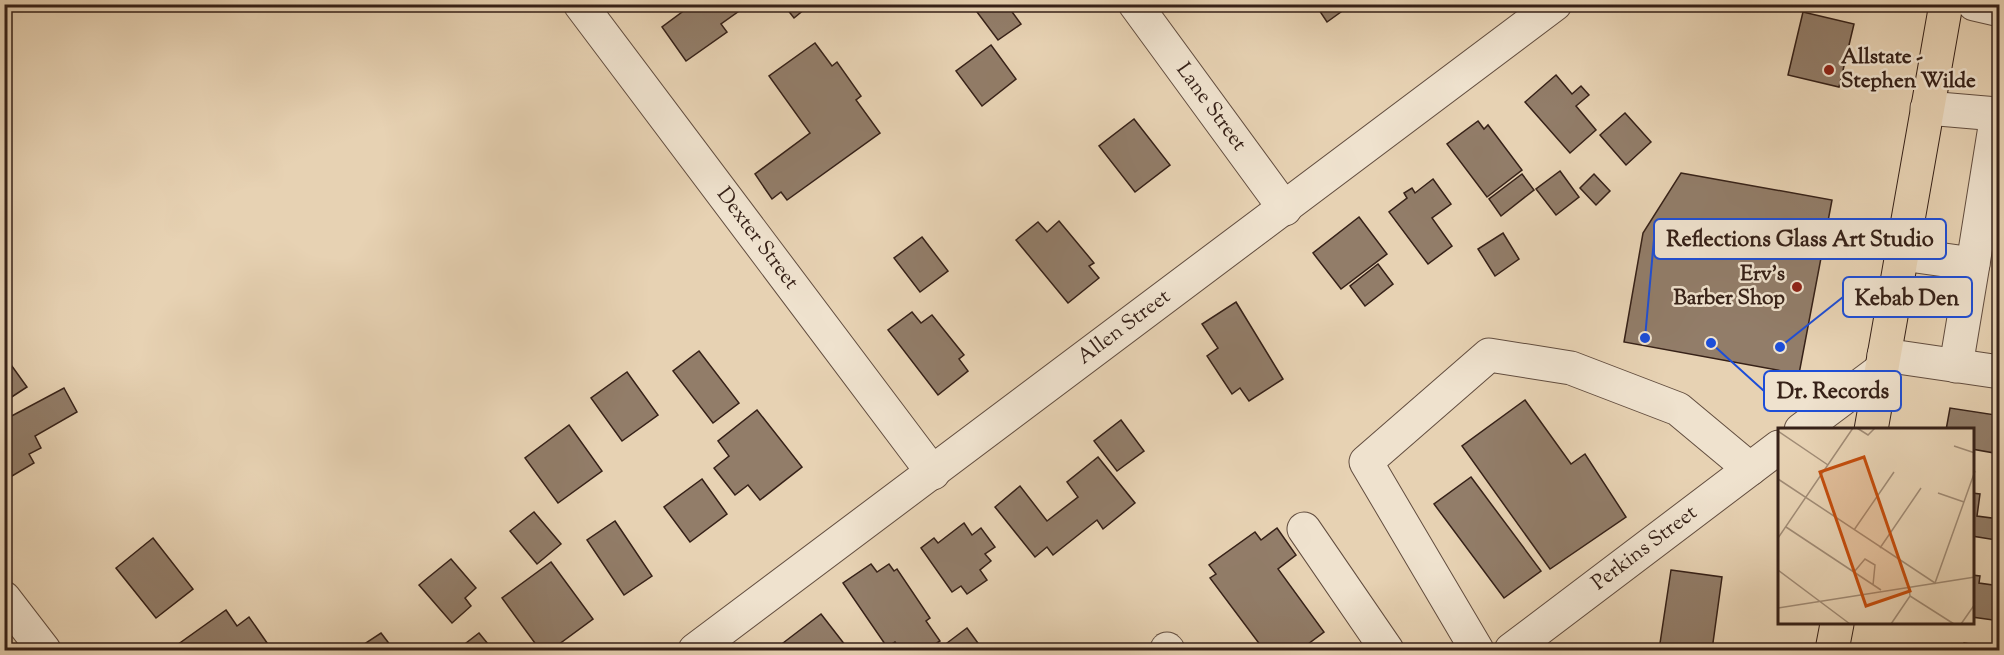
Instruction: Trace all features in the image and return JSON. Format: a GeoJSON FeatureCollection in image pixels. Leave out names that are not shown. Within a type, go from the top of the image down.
{"type":"FeatureCollection","features":[{"type":"Feature","properties":{"kind":"main road"},"geometry":{"type":"LineString","coordinates":[[1871,428],[1946,4]]}},
{"type":"Feature","properties":{"kind":"main road"},"geometry":{"type":"LineString","coordinates":[[1832,651],[1837,625]]}},
{"type":"Feature","properties":{"kind":"street","name":"Dexter Street"},"geometry":{"type":"LineString","coordinates":[[580,4],[933,474]]}},
{"type":"Feature","properties":{"kind":"street","name":"Lane Street"},"geometry":{"type":"LineString","coordinates":[[1135,4],[1285,209]]}},
{"type":"Feature","properties":{"kind":"street","name":"Allen Street"},"geometry":{"type":"LineString","coordinates":[[695,651],[1555,4]]}},
{"type":"Feature","properties":{"kind":"street"},"geometry":{"type":"LineString","coordinates":[[1974,4],[2000,10]]}},
{"type":"Feature","properties":{"kind":"street"},"geometry":{"type":"LineString","coordinates":[[1927,108],[1997,114],[1956,366]]}},
{"type":"Feature","properties":{"kind":"street"},"geometry":{"type":"LineString","coordinates":[[1902,254],[1973,264]]}},
{"type":"Feature","properties":{"kind":"street"},"geometry":{"type":"LineString","coordinates":[[1477,651],[1366,462],[1489,355],[1571,368],[1678,409],[1750,469]]}},
{"type":"Feature","properties":{"kind":"street"},"geometry":{"type":"LineString","coordinates":[[1803,428],[1883,362],[1956,366],[2000,372]]}},
{"type":"Feature","properties":{"kind":"street","name":"Perkins Street"},"geometry":{"type":"LineString","coordinates":[[1511,651],[1778,448]]}},
{"type":"Feature","properties":{"kind":"street"},"geometry":{"type":"LineString","coordinates":[[1304,529],[1387,651]]}},
{"type":"Feature","properties":{"kind":"street"},"geometry":{"type":"LineString","coordinates":[[4,598],[44,651]]}},
{"type":"Feature","properties":{"kind":"building"},"geometry":{"type":"Polygon","coordinates":[[[693,4],[749,4],[721,24],[727,32],[686,61],[662,27],[693,4]]]}},
{"type":"Feature","properties":{"kind":"building"},"geometry":{"type":"Polygon","coordinates":[[[783,4],[811,4],[794,18],[783,4]]]}},
{"type":"Feature","properties":{"kind":"building"},"geometry":{"type":"Polygon","coordinates":[[[971,4],[1016,4],[1010,9],[1021,24],[998,40],[971,4]]]}},
{"type":"Feature","properties":{"kind":"building"},"geometry":{"type":"Polygon","coordinates":[[[1315,4],[1352,4],[1327,22],[1315,4]]]}},
{"type":"Feature","properties":{"kind":"building"},"geometry":{"type":"Polygon","coordinates":[[[1803,12],[1854,24],[1839,87],[1788,75],[1803,12]]]}},
{"type":"Feature","properties":{"kind":"building"},"geometry":{"type":"Polygon","coordinates":[[[815,43],[832,66],[837,62],[861,96],[856,100],[880,133],[787,200],[781,192],[772,199],[755,174],[810,133],[769,76],[815,43]]]}},
{"type":"Feature","properties":{"kind":"building"},"geometry":{"type":"Polygon","coordinates":[[[991,45],[1016,79],[982,106],[956,71],[991,45]]]}},
{"type":"Feature","properties":{"kind":"building"},"geometry":{"type":"Polygon","coordinates":[[[1556,75],[1572,94],[1581,86],[1589,95],[1576,106],[1596,130],[1570,153],[1525,102],[1556,75]]]}},
{"type":"Feature","properties":{"kind":"building"},"geometry":{"type":"Polygon","coordinates":[[[1625,113],[1651,142],[1626,165],[1600,135],[1625,113]]]}},
{"type":"Feature","properties":{"kind":"building"},"geometry":{"type":"Polygon","coordinates":[[[1134,119],[1170,165],[1135,192],[1099,146],[1134,119]]]}},
{"type":"Feature","properties":{"kind":"building"},"geometry":{"type":"Polygon","coordinates":[[[1478,121],[1484,129],[1488,125],[1522,170],[1487,197],[1447,144],[1478,121]]]}},
{"type":"Feature","properties":{"kind":"building"},"geometry":{"type":"Polygon","coordinates":[[[1560,171],[1579,197],[1556,215],[1536,189],[1560,171]]]}},
{"type":"Feature","properties":{"kind":"building"},"geometry":{"type":"Polygon","coordinates":[[[1681,173],[1832,200],[1799,374],[1624,342],[1643,233],[1681,173]]]}},
{"type":"Feature","properties":{"kind":"building"},"geometry":{"type":"Polygon","coordinates":[[[1522,174],[1534,190],[1501,216],[1489,199],[1522,174]]]}},
{"type":"Feature","properties":{"kind":"building"},"geometry":{"type":"Polygon","coordinates":[[[1594,174],[1610,191],[1596,205],[1580,188],[1594,174]]]}},
{"type":"Feature","properties":{"kind":"building"},"geometry":{"type":"Polygon","coordinates":[[[1433,179],[1451,204],[1432,218],[1452,246],[1428,264],[1389,212],[1407,198],[1404,193],[1412,188],[1415,193],[1433,179]]]}},
{"type":"Feature","properties":{"kind":"building"},"geometry":{"type":"Polygon","coordinates":[[[1359,217],[1387,254],[1341,289],[1313,253],[1359,217]]]}},
{"type":"Feature","properties":{"kind":"building"},"geometry":{"type":"Polygon","coordinates":[[[1059,221],[1094,263],[1089,266],[1099,278],[1068,303],[1016,240],[1038,222],[1047,232],[1059,221]]]}},
{"type":"Feature","properties":{"kind":"building"},"geometry":{"type":"Polygon","coordinates":[[[1503,233],[1519,259],[1495,276],[1478,249],[1503,233]]]}},
{"type":"Feature","properties":{"kind":"building"},"geometry":{"type":"Polygon","coordinates":[[[922,237],[948,271],[920,292],[894,258],[922,237]]]}},
{"type":"Feature","properties":{"kind":"building"},"geometry":{"type":"Polygon","coordinates":[[[1378,264],[1393,284],[1365,306],[1350,286],[1378,264]]]}},
{"type":"Feature","properties":{"kind":"building"},"geometry":{"type":"Polygon","coordinates":[[[1236,302],[1283,379],[1249,401],[1240,388],[1232,394],[1207,356],[1218,348],[1202,324],[1236,302]]]}},
{"type":"Feature","properties":{"kind":"building"},"geometry":{"type":"Polygon","coordinates":[[[912,312],[921,323],[932,315],[964,355],[959,359],[968,371],[938,395],[888,330],[912,312]]]}},
{"type":"Feature","properties":{"kind":"building"},"geometry":{"type":"Polygon","coordinates":[[[699,351],[739,403],[713,423],[673,371],[699,351]]]}},
{"type":"Feature","properties":{"kind":"building"},"geometry":{"type":"Polygon","coordinates":[[[4,355],[27,387],[4,402],[4,355]]]}},
{"type":"Feature","properties":{"kind":"building"},"geometry":{"type":"Polygon","coordinates":[[[627,372],[658,415],[622,441],[591,398],[627,372]]]}},
{"type":"Feature","properties":{"kind":"building"},"geometry":{"type":"Polygon","coordinates":[[[64,388],[77,412],[35,436],[41,448],[29,454],[34,463],[7,479],[4,475],[4,420],[64,388]]]}},
{"type":"Feature","properties":{"kind":"building"},"geometry":{"type":"Polygon","coordinates":[[[2000,389],[2000,454],[1974,449],[1974,428],[1946,428],[1950,408],[1995,415],[2000,389]]]}},
{"type":"Feature","properties":{"kind":"building"},"geometry":{"type":"Polygon","coordinates":[[[1525,400],[1571,464],[1585,454],[1626,517],[1550,569],[1462,446],[1525,400]]]}},
{"type":"Feature","properties":{"kind":"building"},"geometry":{"type":"Polygon","coordinates":[[[757,410],[802,467],[760,500],[748,485],[735,495],[714,468],[729,456],[718,441],[757,410]]]}},
{"type":"Feature","properties":{"kind":"building"},"geometry":{"type":"Polygon","coordinates":[[[1121,420],[1144,451],[1117,471],[1094,441],[1121,420]]]}},
{"type":"Feature","properties":{"kind":"building"},"geometry":{"type":"Polygon","coordinates":[[[569,425],[602,471],[558,503],[525,458],[569,425]]]}},
{"type":"Feature","properties":{"kind":"building"},"geometry":{"type":"Polygon","coordinates":[[[1098,457],[1135,503],[1103,529],[1097,520],[1053,555],[1047,547],[1035,557],[995,507],[1020,486],[1047,521],[1078,497],[1067,482],[1098,457]]]}},
{"type":"Feature","properties":{"kind":"building"},"geometry":{"type":"Polygon","coordinates":[[[1471,477],[1541,571],[1504,598],[1434,504],[1471,477]]]}},
{"type":"Feature","properties":{"kind":"building"},"geometry":{"type":"Polygon","coordinates":[[[702,479],[727,514],[690,542],[664,507],[702,479]]]}},
{"type":"Feature","properties":{"kind":"building"},"geometry":{"type":"Polygon","coordinates":[[[1974,493],[1980,494],[1977,516],[1999,519],[1996,540],[1974,536],[1974,493]]]}},
{"type":"Feature","properties":{"kind":"building"},"geometry":{"type":"Polygon","coordinates":[[[534,512],[561,544],[537,564],[510,531],[534,512]]]}},
{"type":"Feature","properties":{"kind":"building"},"geometry":{"type":"Polygon","coordinates":[[[615,521],[652,576],[624,595],[587,540],[615,521]]]}},
{"type":"Feature","properties":{"kind":"building"},"geometry":{"type":"Polygon","coordinates":[[[964,523],[972,535],[981,528],[995,547],[985,554],[991,561],[980,570],[987,580],[967,594],[961,586],[952,592],[921,548],[934,538],[938,543],[964,523]]]}},
{"type":"Feature","properties":{"kind":"building"},"geometry":{"type":"Polygon","coordinates":[[[1277,528],[1296,555],[1278,569],[1324,632],[1300,650],[1264,650],[1210,578],[1216,574],[1209,565],[1255,532],[1261,540],[1277,528]]]}},
{"type":"Feature","properties":{"kind":"building"},"geometry":{"type":"Polygon","coordinates":[[[153,538],[193,589],[156,618],[116,568],[153,538]]]}},
{"type":"Feature","properties":{"kind":"building"},"geometry":{"type":"Polygon","coordinates":[[[451,559],[476,588],[465,598],[471,606],[452,623],[419,585],[451,559]]]}},
{"type":"Feature","properties":{"kind":"building"},"geometry":{"type":"Polygon","coordinates":[[[551,562],[593,619],[551,650],[540,650],[502,598],[551,562]]]}},
{"type":"Feature","properties":{"kind":"building"},"geometry":{"type":"Polygon","coordinates":[[[871,564],[877,572],[889,564],[894,571],[897,569],[930,618],[926,621],[940,641],[926,650],[901,650],[895,642],[887,647],[843,583],[871,564]]]}},
{"type":"Feature","properties":{"kind":"building"},"geometry":{"type":"Polygon","coordinates":[[[1671,570],[1722,577],[1712,650],[1659,650],[1671,570]]]}},
{"type":"Feature","properties":{"kind":"building"},"geometry":{"type":"Polygon","coordinates":[[[1974,575],[1980,576],[1979,583],[2000,586],[2000,621],[1974,617],[1974,575]]]}},
{"type":"Feature","properties":{"kind":"building"},"geometry":{"type":"Polygon","coordinates":[[[226,610],[237,626],[249,617],[272,650],[170,650],[226,610]]]}},
{"type":"Feature","properties":{"kind":"building"},"geometry":{"type":"Polygon","coordinates":[[[821,614],[849,650],[789,650],[783,643],[821,614]]]}},
{"type":"Feature","properties":{"kind":"building"},"geometry":{"type":"Polygon","coordinates":[[[967,628],[983,650],[953,650],[947,643],[967,628]]]}},
{"type":"Feature","properties":{"kind":"building"},"geometry":{"type":"Polygon","coordinates":[[[381,633],[394,650],[360,650],[358,648],[381,633]]]}},
{"type":"Feature","properties":{"kind":"building"},"geometry":{"type":"Polygon","coordinates":[[[479,633],[493,650],[457,650],[479,633]]]}},
{"type":"Feature","properties":{"kind":"building"},"geometry":{"type":"Polygon","coordinates":[[[1964,643],[2000,649],[2000,650],[1962,650],[1964,643]]]}},
{"type":"Feature","properties":{"kind":"place","name":"Allstate - Stephen Wilde"},"geometry":{"type":"Point","coordinates":[1829,70]}},
{"type":"Feature","properties":{"kind":"place","name":"Erv's Barber Shop"},"geometry":{"type":"Point","coordinates":[1797,287]}},
{"type":"Feature","properties":{"kind":"place","name":"Reflections Glass Art Studio"},"geometry":{"type":"Point","coordinates":[1645,338]}},
{"type":"Feature","properties":{"kind":"place","name":"Dr. Records"},"geometry":{"type":"Point","coordinates":[1711,343]}},
{"type":"Feature","properties":{"kind":"place","name":"Kebab Den"},"geometry":{"type":"Point","coordinates":[1780,347]}}]}
